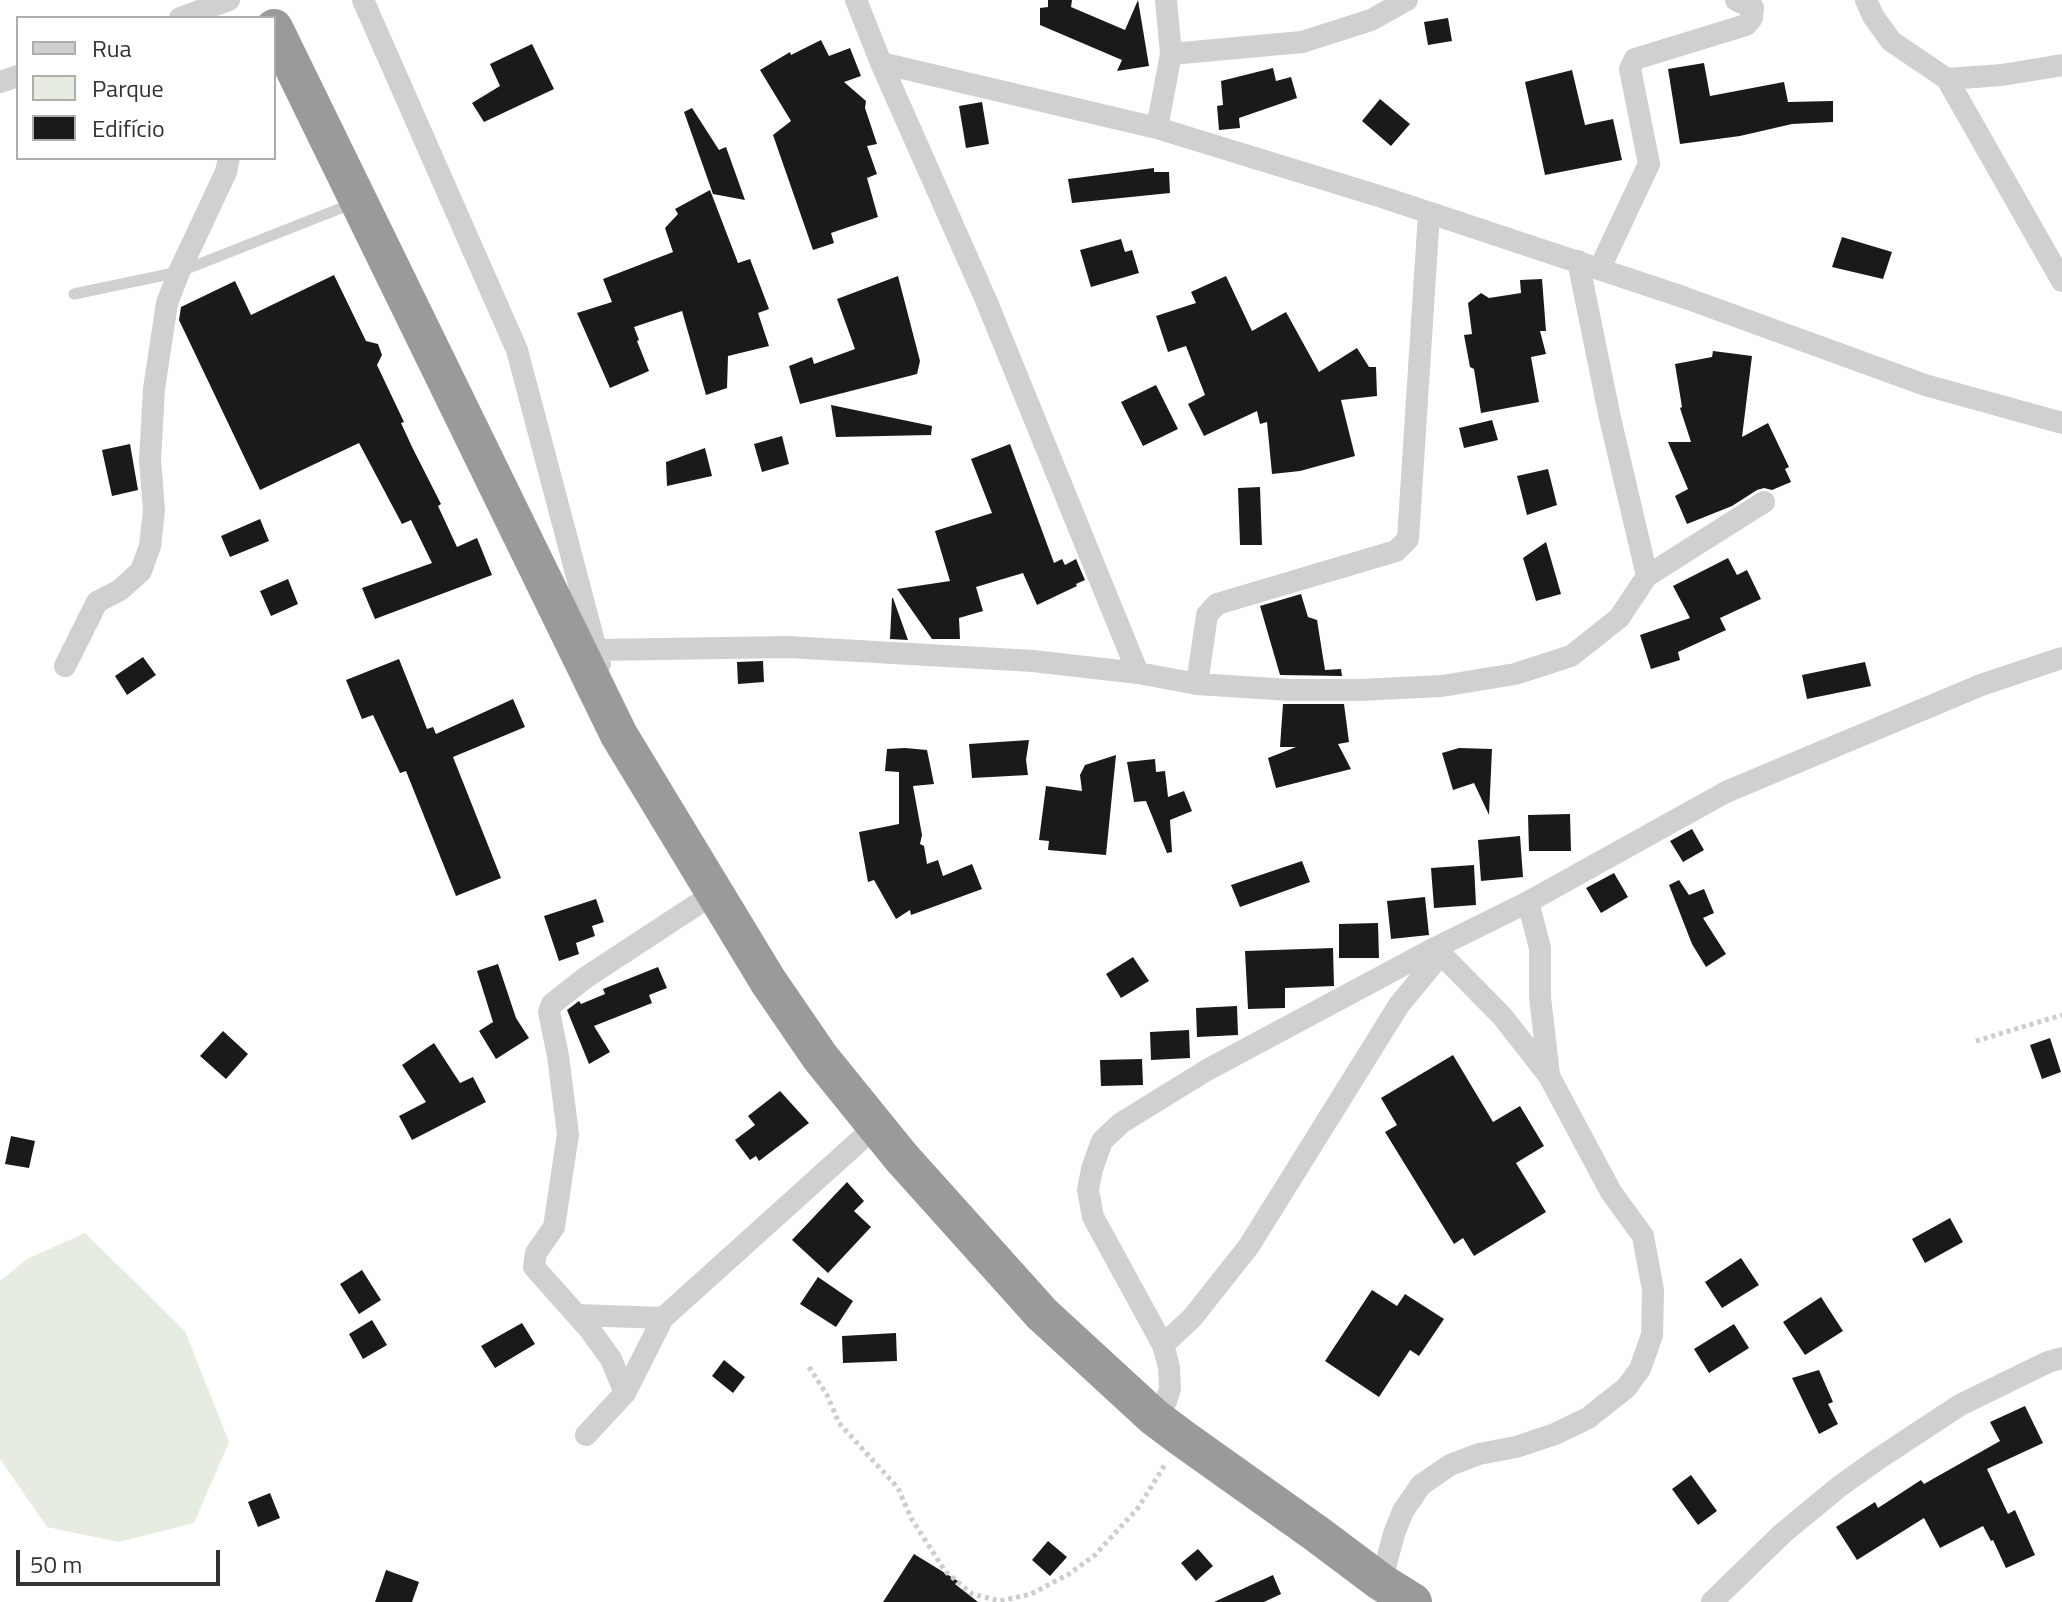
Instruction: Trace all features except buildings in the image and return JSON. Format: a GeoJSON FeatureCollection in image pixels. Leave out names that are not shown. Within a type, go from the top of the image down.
{"type":"FeatureCollection","features":[{"type":"Feature","properties":{"kind":"highway"},"geometry":{"type":"LineString","coordinates":[[276,32],[619,735],[713,894],[820,1057],[876,1126],[1042,1314],[1168,1428],[1413,1602]]}},
{"type":"Feature","properties":{"kind":"street"},"geometry":{"type":"LineString","coordinates":[[363,0],[517,350],[619,735]]}},
{"type":"Feature","properties":{"kind":"street"},"geometry":{"type":"LineString","coordinates":[[856,0],[986,300],[1138,673]]}},
{"type":"Feature","properties":{"kind":"street"},"geometry":{"type":"LineString","coordinates":[[1157,128],[1171,54],[1166,0]]}},
{"type":"Feature","properties":{"kind":"street"},"geometry":{"type":"LineString","coordinates":[[1171,54],[1302,42],[1371,20],[1407,0]]}},
{"type":"Feature","properties":{"kind":"street"},"geometry":{"type":"LineString","coordinates":[[1600,268],[1649,164],[1630,69],[1635,59],[1746,25],[1752,18],[1753,8],[1736,0]]}},
{"type":"Feature","properties":{"kind":"street"},"geometry":{"type":"LineString","coordinates":[[1866,0],[1891,41],[1947,79],[2062,281]]}},
{"type":"Feature","properties":{"kind":"street"},"geometry":{"type":"LineString","coordinates":[[188,16],[224,7]]}},
{"type":"Feature","properties":{"kind":"street"},"geometry":{"type":"LineString","coordinates":[[881,63],[1157,128],[1600,268],[1925,385],[2062,423]]}},
{"type":"Feature","properties":{"kind":"street"},"geometry":{"type":"LineString","coordinates":[[1947,79],[2002,75],[2062,65]]}},
{"type":"Feature","properties":{"kind":"street"},"geometry":{"type":"LineString","coordinates":[[65,666],[97,602],[120,590],[141,571],[150,546],[154,510],[150,460],[154,389],[167,303],[221,184],[228,160]]}},
{"type":"Feature","properties":{"kind":"street"},"geometry":{"type":"LineString","coordinates":[[1197,684],[1207,615],[1217,604],[1396,551],[1408,539],[1429,214]]}},
{"type":"Feature","properties":{"kind":"street"},"geometry":{"type":"LineString","coordinates":[[1578,261],[1647,576]]}},
{"type":"Feature","properties":{"kind":"street"},"geometry":{"type":"LineString","coordinates":[[597,650],[788,647],[1033,661],[1138,673],[1197,684],[1290,690],[1442,686],[1515,674],[1571,656],[1619,618],[1647,576],[1764,502]]}},
{"type":"Feature","properties":{"kind":"street"},"geometry":{"type":"LineString","coordinates":[[1168,1428],[1166,1401],[1170,1389],[1169,1367],[1163,1345],[1093,1217],[1088,1190],[1102,1141],[1121,1123],[1183,1084],[1438,951],[1726,792],[1981,685],[2062,658]]}},
{"type":"Feature","properties":{"kind":"street"},"geometry":{"type":"LineString","coordinates":[[625,1393],[611,1359],[534,1267],[536,1253],[554,1227],[568,1134],[549,1012],[552,1004],[585,978],[713,894]]}},
{"type":"Feature","properties":{"kind":"street"},"geometry":{"type":"LineString","coordinates":[[1528,902],[1540,948],[1540,997],[1549,1076]]}},
{"type":"Feature","properties":{"kind":"street"},"geometry":{"type":"LineString","coordinates":[[1381,1582],[1398,1522],[1421,1485],[1450,1465],[1479,1454],[1516,1447],[1588,1418],[1626,1388],[1640,1369],[1652,1335],[1653,1290],[1643,1236],[1611,1192],[1549,1076],[1502,1016],[1438,951]]}},
{"type":"Feature","properties":{"kind":"street"},"geometry":{"type":"LineString","coordinates":[[1163,1345],[1192,1318],[1249,1246],[1399,1005],[1438,951]]}},
{"type":"Feature","properties":{"kind":"street"},"geometry":{"type":"LineString","coordinates":[[586,1435],[625,1393],[663,1318],[876,1126]]}},
{"type":"Feature","properties":{"kind":"street"},"geometry":{"type":"LineString","coordinates":[[577,1315],[663,1318]]}},
{"type":"Feature","properties":{"kind":"street"},"geometry":{"type":"LineString","coordinates":[[1712,1602],[1783,1533],[1878,1459],[1960,1405],[2023,1373],[2062,1358]]}},
{"type":"Feature","properties":{"kind":"lane"},"geometry":{"type":"LineString","coordinates":[[74,294],[179,272],[358,201]]}},
{"type":"Feature","properties":{"kind":"path"},"geometry":{"type":"LineString","coordinates":[[1976,1041],[2062,1015]]}},
{"type":"Feature","properties":{"kind":"path"},"geometry":{"type":"LineString","coordinates":[[809,1367],[827,1395],[839,1423],[898,1488],[911,1518],[945,1571],[972,1594],[1000,1601],[1031,1594],[1069,1574],[1095,1555],[1138,1508],[1168,1428]]}},
{"type":"Feature","properties":{"kind":"green space"},"geometry":{"type":"Polygon","coordinates":[[[85,1233],[185,1331],[229,1442],[194,1523],[119,1542],[47,1527],[0,1459],[0,1281],[27,1259],[85,1233]]]}}]}
